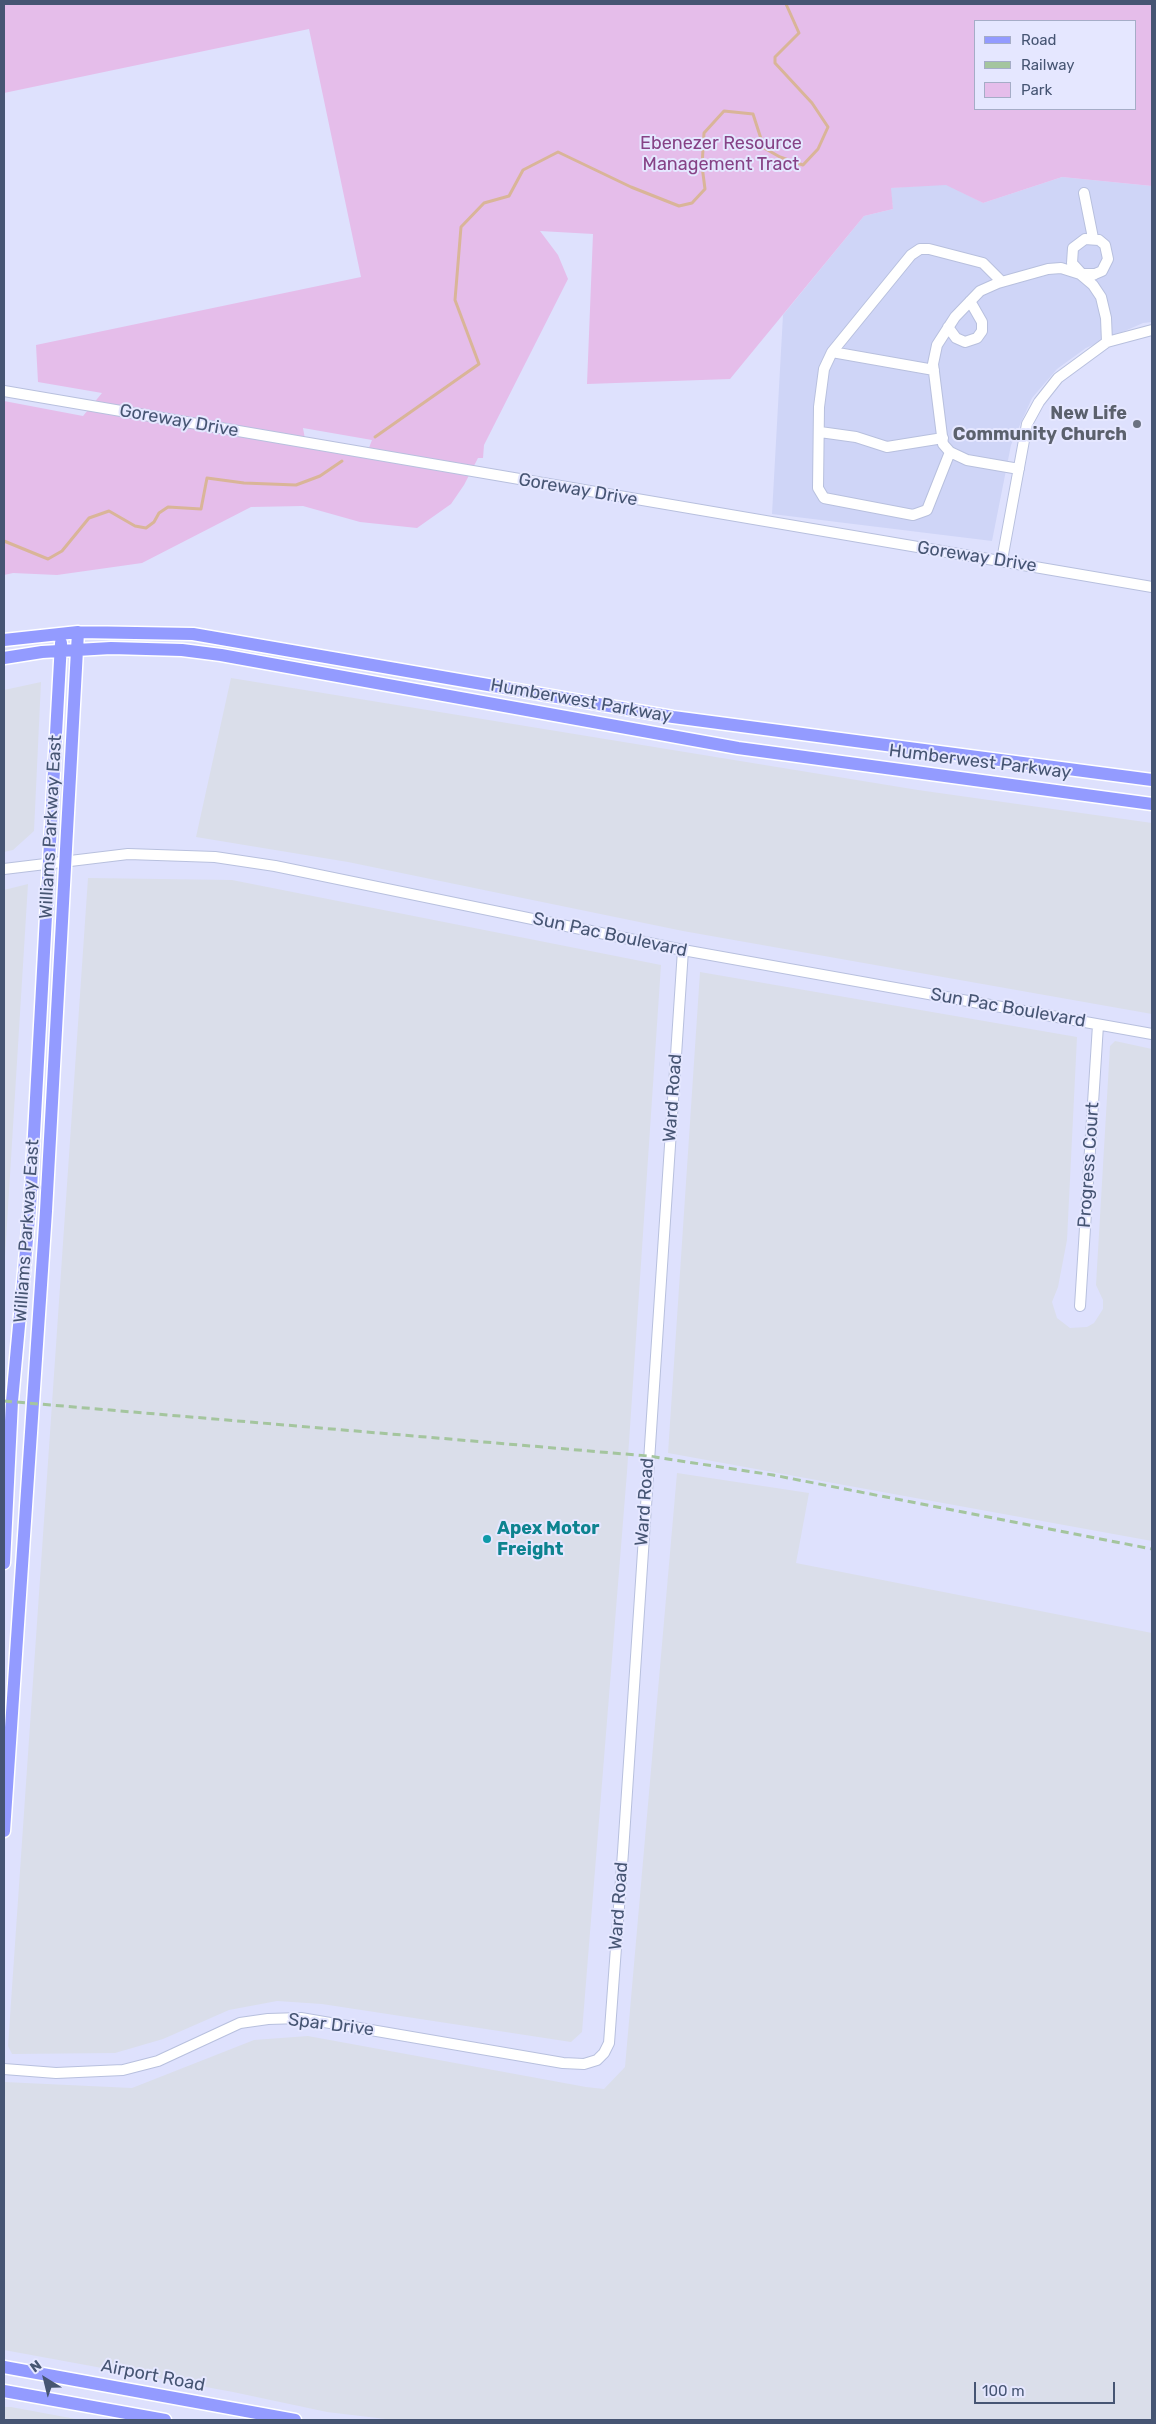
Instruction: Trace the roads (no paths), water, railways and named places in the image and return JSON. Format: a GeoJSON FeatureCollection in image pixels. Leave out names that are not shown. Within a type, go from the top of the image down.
{"type":"FeatureCollection","features":[{"type":"Feature","properties":{"kind":"main road","name":"Humberwest Parkway"},"geometry":{"type":"LineString","coordinates":[[4,640],[78,632],[194,634],[673,717],[1106,772],[1152,780]]}},
{"type":"Feature","properties":{"kind":"main road","name":"Williams Parkway East"},"geometry":{"type":"LineString","coordinates":[[4,1831],[48,1192],[78,632]]}},
{"type":"Feature","properties":{"kind":"main road","name":"Williams Parkway East"},"geometry":{"type":"LineString","coordinates":[[4,1563],[12,1401],[30,1208],[61,633]]}},
{"type":"Feature","properties":{"kind":"main road","name":"Humberwest Parkway"},"geometry":{"type":"LineString","coordinates":[[4,658],[61,650],[146,648],[221,655],[738,748],[1152,804]]}},
{"type":"Feature","properties":{"kind":"main road"},"geometry":{"type":"LineString","coordinates":[[4,2358],[33,2364],[44,2374]]}},
{"type":"Feature","properties":{"kind":"main road","name":"Airport Road"},"geometry":{"type":"LineString","coordinates":[[4,2367],[295,2420]]}},
{"type":"Feature","properties":{"kind":"main road"},"geometry":{"type":"LineString","coordinates":[[4,2391],[165,2420]]}},
{"type":"Feature","properties":{"kind":"main road"},"geometry":{"type":"LineString","coordinates":[[4,2401],[30,2396]]}},
{"type":"Feature","properties":{"kind":"street"},"geometry":{"type":"LineString","coordinates":[[1084,193],[1093,238]]}},
{"type":"Feature","properties":{"kind":"street"},"geometry":{"type":"LineString","coordinates":[[1084,278],[1096,274],[1106,266],[1108,252],[1099,240],[1093,238],[1078,242],[1073,248],[1073,268],[1101,296],[1106,318],[1107,342]]}},
{"type":"Feature","properties":{"kind":"street"},"geometry":{"type":"LineString","coordinates":[[950,452],[927,510],[913,515],[824,498],[818,488],[819,406],[824,369],[832,352],[911,255],[920,249],[930,249],[983,263],[1002,282]]}},
{"type":"Feature","properties":{"kind":"street"},"geometry":{"type":"LineString","coordinates":[[1019,469],[967,460],[950,452],[943,444],[933,364],[937,345],[955,317],[980,291],[1002,282],[1048,269],[1073,268],[1082,274],[1096,274]]}},
{"type":"Feature","properties":{"kind":"street"},"geometry":{"type":"LineString","coordinates":[[948,327],[956,338],[965,342],[977,338],[982,331],[982,322],[970,301]]}},
{"type":"Feature","properties":{"kind":"street"},"geometry":{"type":"LineString","coordinates":[[1002,560],[1027,424],[1039,402],[1058,378],[1107,342],[1152,330]]}},
{"type":"Feature","properties":{"kind":"street"},"geometry":{"type":"LineString","coordinates":[[832,352],[934,370]]}},
{"type":"Feature","properties":{"kind":"street","name":"Goreway Drive"},"geometry":{"type":"LineString","coordinates":[[4,391],[1152,587]]}},
{"type":"Feature","properties":{"kind":"street"},"geometry":{"type":"LineString","coordinates":[[820,432],[856,437],[887,447],[943,438]]}},
{"type":"Feature","properties":{"kind":"street","name":"Sun Pac Boulevard"},"geometry":{"type":"LineString","coordinates":[[4,869],[128,854],[215,857],[275,866],[683,950],[1152,1034]]}},
{"type":"Feature","properties":{"kind":"street","name":"Ward Road"},"geometry":{"type":"LineString","coordinates":[[604,2053],[609,2043],[622,1862],[683,950]]}},
{"type":"Feature","properties":{"kind":"street","name":"Progress Court"},"geometry":{"type":"LineString","coordinates":[[1080,1306],[1098,1025]]}},
{"type":"Feature","properties":{"kind":"street","name":"Spar Drive"},"geometry":{"type":"LineString","coordinates":[[4,2069],[56,2073],[123,2070],[158,2061],[240,2023],[268,2019],[301,2018],[562,2063],[584,2064],[596,2060],[604,2053]]}},
{"type":"Feature","properties":{"kind":"waterway"},"geometry":{"type":"LineString","coordinates":[[375,437],[479,364],[455,300],[461,227],[484,203],[509,196],[523,170],[558,152],[631,187],[679,206],[692,203],[705,189],[702,166],[704,133],[724,111],[753,114],[764,148],[780,157],[803,165],[818,149],[828,127],[812,103],[775,63],[775,57],[799,33],[786,4]]}},
{"type":"Feature","properties":{"kind":"waterway"},"geometry":{"type":"LineString","coordinates":[[4,541],[48,559],[62,551],[89,518],[109,511],[135,526],[146,528],[154,522],[159,513],[168,507],[201,509],[207,478],[244,483],[296,485],[320,476],[342,461]]}},
{"type":"Feature","properties":{"kind":"railway"},"geometry":{"type":"LineString","coordinates":[[4,1401],[648,1456],[773,1475],[1152,1549]]}},
{"type":"Feature","properties":{"kind":"place","name":"New Life Community Church"},"geometry":{"type":"Point","coordinates":[1137,424]}},
{"type":"Feature","properties":{"kind":"place","name":"Apex Motor Freight"},"geometry":{"type":"Point","coordinates":[487,1539]}},
{"type":"Feature","properties":{"kind":"park label","name":"Ebenezer Resource Management Tract"},"geometry":{"type":"Point","coordinates":[721,154]}}]}
